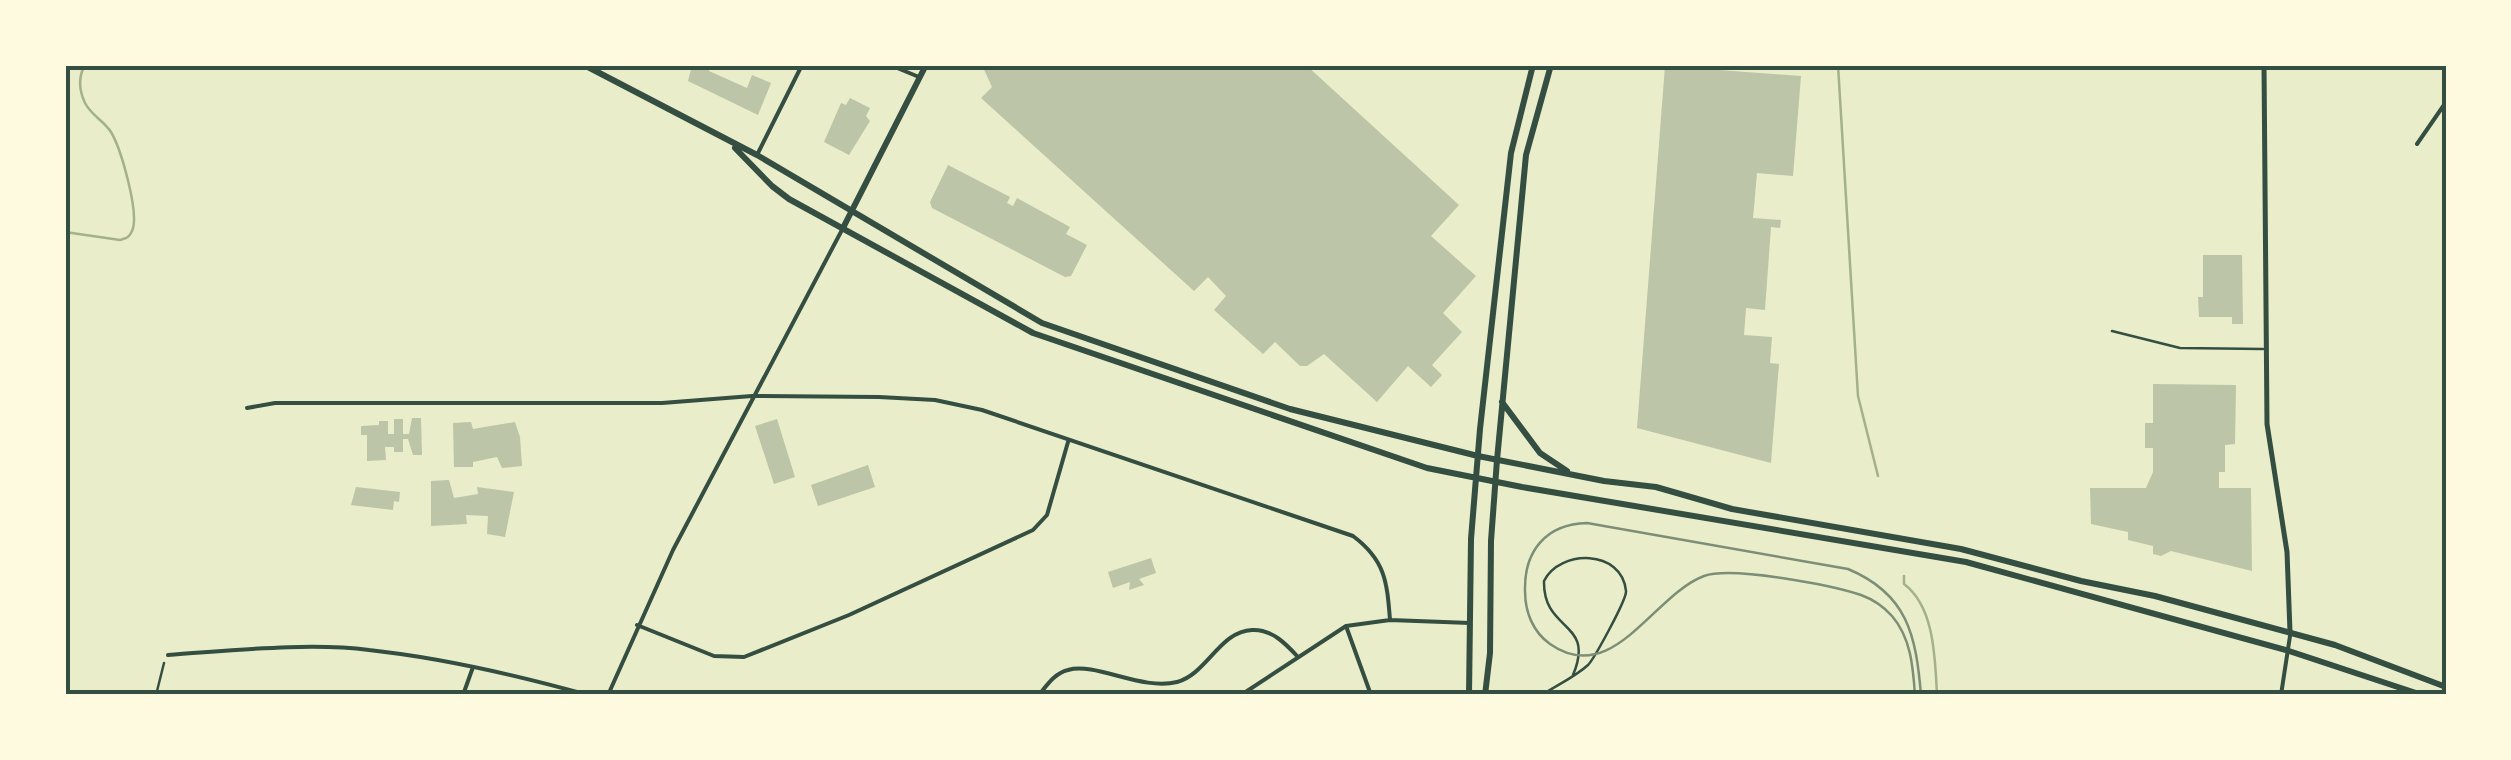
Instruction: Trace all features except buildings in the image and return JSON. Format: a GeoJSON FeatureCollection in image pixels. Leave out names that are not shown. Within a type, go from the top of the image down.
{"type":"FeatureCollection","features":[{"type":"Feature","properties":{"kind":"main road"},"geometry":{"type":"LineString","coordinates":[[584,65],[756,154],[1062,332],[1327,421],[1497,460],[1656,486],[1732,509],[1961,549],[2290,632],[2380,660],[2446,687]]}},
{"type":"Feature","properties":{"kind":"main road"},"geometry":{"type":"LineString","coordinates":[[843,228],[926,65]]}},
{"type":"Feature","properties":{"kind":"main road"},"geometry":{"type":"LineString","coordinates":[[1469,695],[1470,566],[1478,456],[1511,153],[1533,65]]}},
{"type":"Feature","properties":{"kind":"main road"},"geometry":{"type":"LineString","coordinates":[[1485,695],[1495,482],[1526,155],[1551,65]]}},
{"type":"Feature","properties":{"kind":"main road"},"geometry":{"type":"LineString","coordinates":[[727,140],[772,186],[998,315],[1054,342],[1353,444],[1427,468],[1495,482],[1966,562],[2289,651],[2422,695]]}},
{"type":"Feature","properties":{"kind":"main road"},"geometry":{"type":"LineString","coordinates":[[1502,402],[1540,453],[1572,474]]}},
{"type":"Feature","properties":{"kind":"street"},"geometry":{"type":"LineString","coordinates":[[756,154],[802,65]]}},
{"type":"Feature","properties":{"kind":"street"},"geometry":{"type":"LineString","coordinates":[[890,65],[920,77]]}},
{"type":"Feature","properties":{"kind":"street"},"geometry":{"type":"LineString","coordinates":[[2264,65],[2267,424],[2287,552],[2290,632],[2281,695]]}},
{"type":"Feature","properties":{"kind":"street"},"geometry":{"type":"LineString","coordinates":[[2417,144],[2446,102]]}},
{"type":"Feature","properties":{"kind":"street"},"geometry":{"type":"LineString","coordinates":[[608,695],[637,626],[752,396],[843,228]]}},
{"type":"Feature","properties":{"kind":"street"},"geometry":{"type":"LineString","coordinates":[[247,408],[295,402],[662,404],[752,396],[935,400],[982,410],[1352,536],[1371,550],[1382,567],[1390,620]]}},
{"type":"Feature","properties":{"kind":"street"},"geometry":{"type":"LineString","coordinates":[[637,626],[714,656],[730,658],[759,652],[849,614],[1033,530],[1047,515],[1068,441]]}},
{"type":"Feature","properties":{"kind":"street"},"geometry":{"type":"LineString","coordinates":[[1242,695],[1346,626],[1390,620],[1471,623]]}},
{"type":"Feature","properties":{"kind":"street"},"geometry":{"type":"LineString","coordinates":[[1346,626],[1371,695]]}},
{"type":"Feature","properties":{"kind":"street"},"geometry":{"type":"LineString","coordinates":[[1039,695],[1051,679],[1067,670],[1082,669],[1148,683],[1174,683],[1194,675],[1238,632],[1272,634],[1298,657]]}},
{"type":"Feature","properties":{"kind":"street"},"geometry":{"type":"LineString","coordinates":[[168,656],[247,650],[365,649],[473,667],[588,695]]}},
{"type":"Feature","properties":{"kind":"street"},"geometry":{"type":"LineString","coordinates":[[463,695],[473,667]]}},
{"type":"Feature","properties":{"kind":"lane"},"geometry":{"type":"LineString","coordinates":[[2112,331],[2180,348],[2264,350]]}},
{"type":"Feature","properties":{"kind":"lane"},"geometry":{"type":"LineString","coordinates":[[1542,695],[1574,674],[1597,654],[1627,595],[1623,577],[1613,566],[1599,560],[1564,560],[1556,564],[1544,581],[1551,612],[1580,641],[1582,655],[1574,674]]}},
{"type":"Feature","properties":{"kind":"path"},"geometry":{"type":"LineString","coordinates":[[156,695],[168,656]]}},
{"type":"Feature","properties":{"kind":"waterway"},"geometry":{"type":"LineString","coordinates":[[65,232],[120,240],[130,235],[134,223],[128,182],[115,140],[81,93],[85,65]]}},
{"type":"Feature","properties":{"kind":"waterway"},"geometry":{"type":"LineString","coordinates":[[1838,65],[1858,396],[1878,476]]}},
{"type":"Feature","properties":{"kind":"waterway"},"geometry":{"type":"LineString","coordinates":[[1904,576],[1904,584],[1928,620],[1937,695]]}},
{"type":"Feature","properties":{"kind":"tram line"},"geometry":{"type":"LineString","coordinates":[[1915,695],[1912,664],[1903,634],[1889,613],[1861,595],[1758,575],[1704,576],[1685,586],[1613,647],[1593,655],[1573,654],[1550,644],[1531,621],[1525,591],[1528,564],[1549,534],[1587,523],[1848,569],[1884,591],[1905,619],[1916,654],[1921,695]]}}]}
